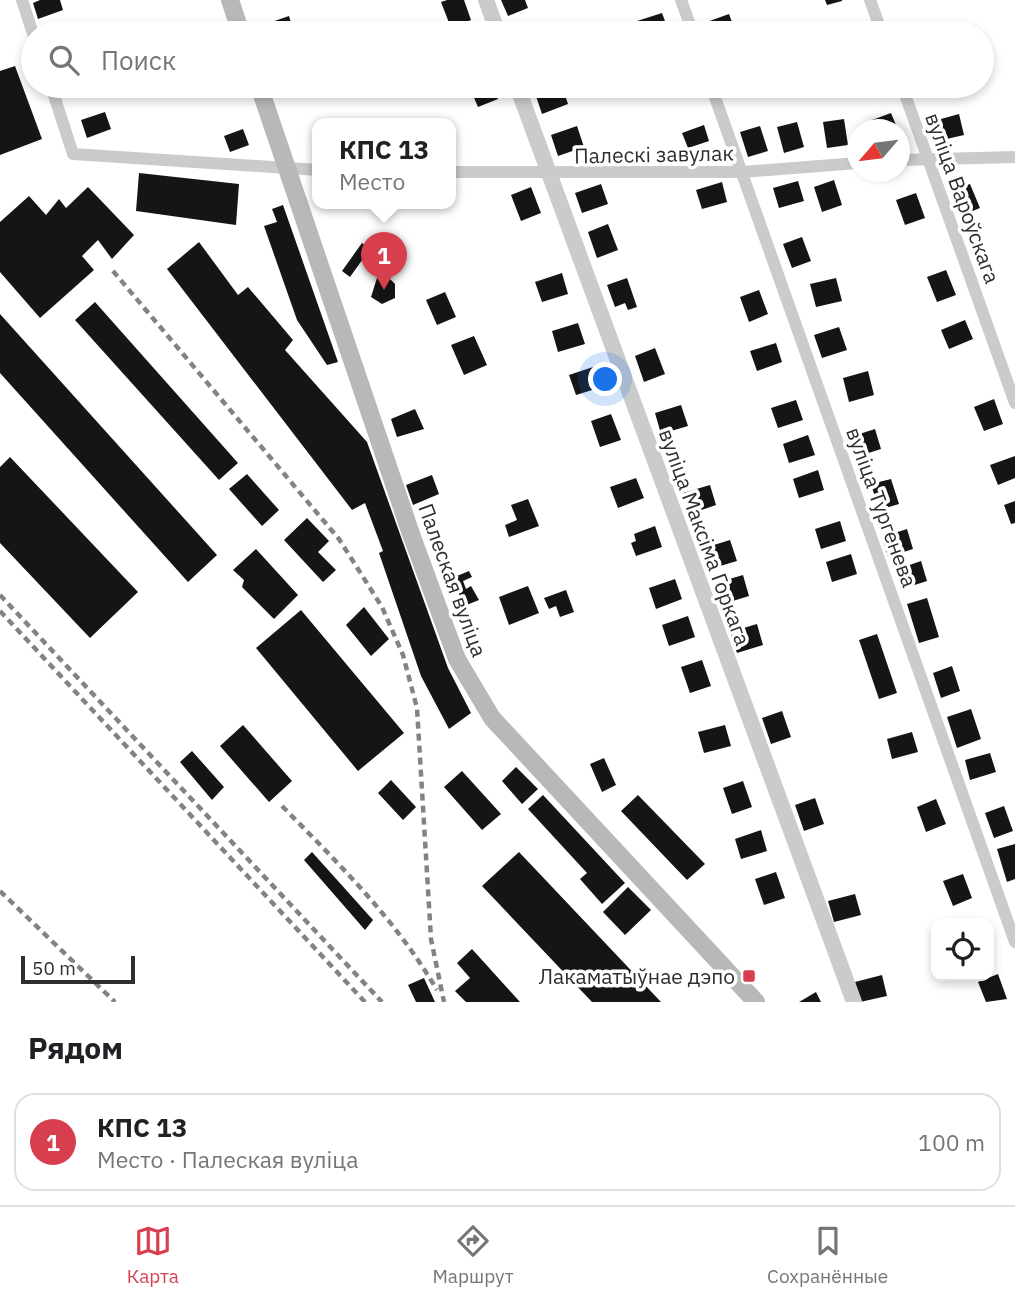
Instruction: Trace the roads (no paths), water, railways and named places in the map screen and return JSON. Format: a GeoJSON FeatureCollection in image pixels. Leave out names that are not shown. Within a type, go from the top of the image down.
{"type":"FeatureCollection","features":[{"type":"Feature","properties":{"kind":"main road"},"geometry":{"type":"LineString","coordinates":[[230,0],[237,21]]}},
{"type":"Feature","properties":{"kind":"main road","name":"Палеская вуліца"},"geometry":{"type":"LineString","coordinates":[[263,98],[411,534],[465,676],[492,718],[756,1002]]}},
{"type":"Feature","properties":{"kind":"street"},"geometry":{"type":"LineString","coordinates":[[22,0],[29,21]]}},
{"type":"Feature","properties":{"kind":"street"},"geometry":{"type":"LineString","coordinates":[[486,0],[494,21]]}},
{"type":"Feature","properties":{"kind":"street"},"geometry":{"type":"LineString","coordinates":[[681,0],[689,21]]}},
{"type":"Feature","properties":{"kind":"street"},"geometry":{"type":"LineString","coordinates":[[870,0],[878,21]]}},
{"type":"Feature","properties":{"kind":"street"},"geometry":{"type":"LineString","coordinates":[[55,98],[73,154],[312,170]]}},
{"type":"Feature","properties":{"kind":"street","name":"вуліца Максіма Горкага"},"geometry":{"type":"LineString","coordinates":[[521,98],[854,1002]]}},
{"type":"Feature","properties":{"kind":"street","name":"вуліца Тургенева"},"geometry":{"type":"LineString","coordinates":[[715,98],[1015,942]]}},
{"type":"Feature","properties":{"kind":"street","name":"вуліца Вароўскага"},"geometry":{"type":"LineString","coordinates":[[906,98],[1015,402]]}},
{"type":"Feature","properties":{"kind":"street"},"geometry":{"type":"LineString","coordinates":[[910,159],[1015,157]]}},
{"type":"Feature","properties":{"kind":"street","name":"Палескі завулак"},"geometry":{"type":"LineString","coordinates":[[456,172],[742,172],[847,164]]}},
{"type":"Feature","properties":{"kind":"railway"},"geometry":{"type":"LineString","coordinates":[[113,271],[339,539],[382,607],[403,655],[417,708],[431,939],[444,1002]]}},
{"type":"Feature","properties":{"kind":"railway"},"geometry":{"type":"LineString","coordinates":[[0,595],[382,1002]]}},
{"type":"Feature","properties":{"kind":"railway"},"geometry":{"type":"LineString","coordinates":[[0,611],[365,1002]]}},
{"type":"Feature","properties":{"kind":"railway"},"geometry":{"type":"LineString","coordinates":[[282,806],[385,916],[437,990]]}},
{"type":"Feature","properties":{"kind":"railway"},"geometry":{"type":"LineString","coordinates":[[0,891],[115,1002]]}},
{"type":"Feature","properties":{"kind":"place","name":"КПС 13"},"geometry":{"type":"Point","coordinates":[384,290]}},
{"type":"Feature","properties":{"kind":"place","name":"Лакаматыўнае дэпо"},"geometry":{"type":"Point","coordinates":[749,976]}}]}
